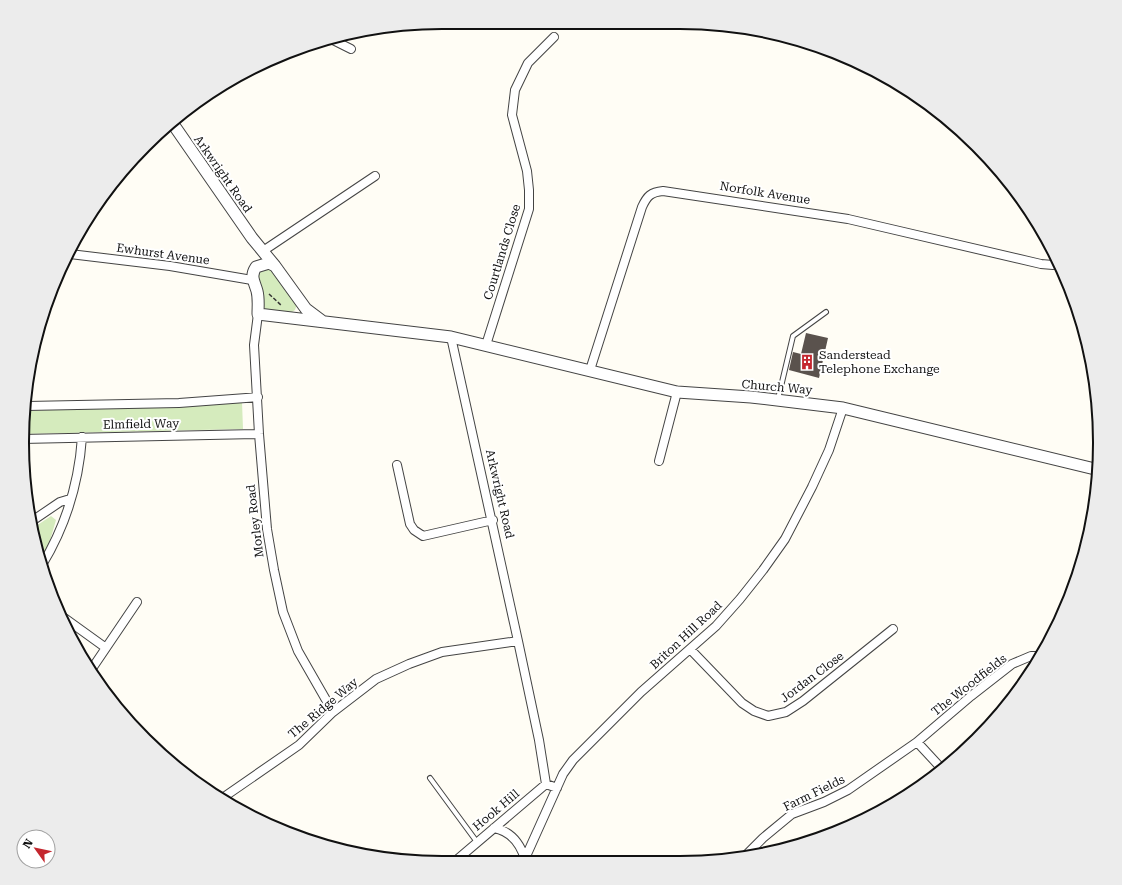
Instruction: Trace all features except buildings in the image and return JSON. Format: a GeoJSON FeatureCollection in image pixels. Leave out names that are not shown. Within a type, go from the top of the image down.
{"type":"FeatureCollection","features":[{"type":"Feature","properties":{"kind":"street","name":"Courtlands Close"},"geometry":{"type":"LineString","coordinates":[[486,345],[529,209],[527,171],[512,115],[515,90],[528,63],[554,37]]}},
{"type":"Feature","properties":{"kind":"street"},"geometry":{"type":"LineString","coordinates":[[337,42],[351,49]]}},
{"type":"Feature","properties":{"kind":"street","name":"Arkwright Road"},"geometry":{"type":"LineString","coordinates":[[175,127],[252,238],[275,266],[298,299],[310,313],[322,321]]}},
{"type":"Feature","properties":{"kind":"street"},"geometry":{"type":"LineString","coordinates":[[263,251],[375,176]]}},
{"type":"Feature","properties":{"kind":"street","name":"Norfolk Avenue"},"geometry":{"type":"LineString","coordinates":[[590,370],[642,206],[649,195],[654,192],[662,191],[764,205],[848,219],[1041,264],[1052,265]]}},
{"type":"Feature","properties":{"kind":"street","name":"Arkwright Road"},"geometry":{"type":"LineString","coordinates":[[252,238],[256,253],[252,276],[259,304],[258,314]]}},
{"type":"Feature","properties":{"kind":"street","name":"Ewhurst Avenue"},"geometry":{"type":"LineString","coordinates":[[75,255],[252,276]]}},
{"type":"Feature","properties":{"kind":"street"},"geometry":{"type":"LineString","coordinates":[[252,276],[256,267],[262,264],[269,263],[275,266]]}},
{"type":"Feature","properties":{"kind":"street"},"geometry":{"type":"LineString","coordinates":[[258,314],[287,314],[298,312],[300,308],[298,299]]}},
{"type":"Feature","properties":{"kind":"street","name":"Morley Road"},"geometry":{"type":"LineString","coordinates":[[258,314],[254,345],[259,434],[267,529],[283,612],[298,651],[333,712]]}},
{"type":"Feature","properties":{"kind":"street"},"geometry":{"type":"LineString","coordinates":[[287,314],[322,321],[451,337]]}},
{"type":"Feature","properties":{"kind":"street","name":"Church Way"},"geometry":{"type":"LineString","coordinates":[[451,337],[677,392],[778,400],[843,408],[1092,468]]}},
{"type":"Feature","properties":{"kind":"street","name":"Arkwright Road"},"geometry":{"type":"LineString","coordinates":[[451,337],[493,520],[539,740],[546,784]]}},
{"type":"Feature","properties":{"kind":"street"},"geometry":{"type":"LineString","coordinates":[[659,461],[677,392]]}},
{"type":"Feature","properties":{"kind":"street","name":"Elmfield Way"},"geometry":{"type":"LineString","coordinates":[[31,406],[165,404],[258,397]]}},
{"type":"Feature","properties":{"kind":"street","name":"Briton Hill Road"},"geometry":{"type":"LineString","coordinates":[[526,856],[563,774],[573,760],[641,692],[716,626],[740,599],[785,539],[829,450],[843,408]]}},
{"type":"Feature","properties":{"kind":"street","name":"Elmfield Way"},"geometry":{"type":"LineString","coordinates":[[29,439],[259,434]]}},
{"type":"Feature","properties":{"kind":"street"},"geometry":{"type":"LineString","coordinates":[[46,558],[61,529],[81,457],[82,437]]}},
{"type":"Feature","properties":{"kind":"street"},"geometry":{"type":"LineString","coordinates":[[397,465],[410,524],[414,530],[423,536],[493,520]]}},
{"type":"Feature","properties":{"kind":"street"},"geometry":{"type":"LineString","coordinates":[[36,518],[60,502],[70,499]]}},
{"type":"Feature","properties":{"kind":"street"},"geometry":{"type":"LineString","coordinates":[[94,664],[137,602]]}},
{"type":"Feature","properties":{"kind":"street"},"geometry":{"type":"LineString","coordinates":[[71,623],[106,648]]}},
{"type":"Feature","properties":{"kind":"street","name":"Jordan Close"},"geometry":{"type":"LineString","coordinates":[[690,649],[742,703],[754,711],[768,716],[786,712],[803,701],[893,629]]}},
{"type":"Feature","properties":{"kind":"street","name":"The Ridge Way"},"geometry":{"type":"LineString","coordinates":[[227,795],[299,745],[333,712],[376,680],[409,664],[442,652],[518,642]]}},
{"type":"Feature","properties":{"kind":"street","name":"The Woodfields"},"geometry":{"type":"LineString","coordinates":[[917,742],[971,696],[1012,664],[1033,656]]}},
{"type":"Feature","properties":{"kind":"street"},"geometry":{"type":"LineString","coordinates":[[917,742],[938,765]]}},
{"type":"Feature","properties":{"kind":"street","name":"Farm Fields"},"geometry":{"type":"LineString","coordinates":[[751,849],[792,814],[824,802],[848,790],[917,742]]}},
{"type":"Feature","properties":{"kind":"street"},"geometry":{"type":"LineString","coordinates":[[546,784],[557,788]]}},
{"type":"Feature","properties":{"kind":"street","name":"Hook Hill"},"geometry":{"type":"LineString","coordinates":[[461,856],[546,784]]}},
{"type":"Feature","properties":{"kind":"street"},"geometry":{"type":"LineString","coordinates":[[494,828],[510,834],[522,849],[523,856]]}},
{"type":"Feature","properties":{"kind":"lane"},"geometry":{"type":"LineString","coordinates":[[778,400],[793,336],[826,312]]}},
{"type":"Feature","properties":{"kind":"lane"},"geometry":{"type":"LineString","coordinates":[[430,778],[477,842]]}},
{"type":"Feature","properties":{"kind":"path"},"geometry":{"type":"LineString","coordinates":[[267,290],[287,314]]}},
{"type":"Feature","properties":{"kind":"green space"},"geometry":{"type":"Polygon","coordinates":[[[271,268],[297,304],[295,310],[292,312],[265,309],[263,304],[264,296],[256,271],[271,268]]]}},
{"type":"Feature","properties":{"kind":"green space"},"geometry":{"type":"Polygon","coordinates":[[[242,402],[243,429],[29,434],[30,411],[242,402]]]}},
{"type":"Feature","properties":{"kind":"green space"},"geometry":{"type":"Polygon","coordinates":[[[51,516],[56,520],[49,544],[44,553],[43,550],[37,525],[51,516]]]}},
{"type":"Feature","properties":{"kind":"place","name":"Sanderstead Telephone Exchange"},"geometry":{"type":"Point","coordinates":[807,362]}}]}
